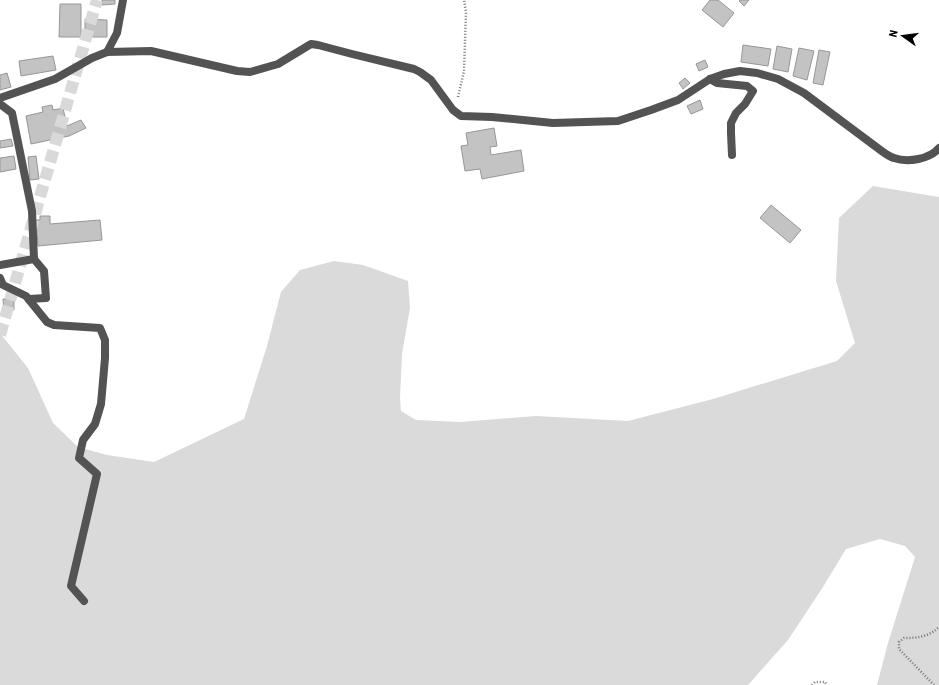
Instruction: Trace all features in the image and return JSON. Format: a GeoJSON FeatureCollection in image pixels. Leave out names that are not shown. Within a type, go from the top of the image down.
{"type":"FeatureCollection","features":[{"type":"Feature","properties":{"kind":"street"},"geometry":{"type":"LineString","coordinates":[[107,52],[118,33],[122,0]]}},
{"type":"Feature","properties":{"kind":"street"},"geometry":{"type":"LineString","coordinates":[[0,98],[55,79],[92,58],[107,52],[151,51],[238,71],[250,72],[278,64],[311,44],[414,69],[430,80],[453,110],[461,116],[492,117],[553,123],[618,121],[678,100],[710,79],[724,74],[740,71],[778,78],[804,92],[883,152],[895,158],[907,161],[922,158],[935,153],[939,148]]}},
{"type":"Feature","properties":{"kind":"street"},"geometry":{"type":"LineString","coordinates":[[710,79],[717,83],[747,86],[753,91],[745,104],[736,113],[731,123],[732,155]]}},
{"type":"Feature","properties":{"kind":"street"},"geometry":{"type":"LineString","coordinates":[[0,104],[12,113],[32,211],[34,259],[44,271],[46,298],[29,299]]}},
{"type":"Feature","properties":{"kind":"street"},"geometry":{"type":"LineString","coordinates":[[0,265],[34,259]]}},
{"type":"Feature","properties":{"kind":"street"},"geometry":{"type":"LineString","coordinates":[[0,278],[3,284],[26,296],[47,322],[54,325],[100,328],[105,340],[101,404],[95,424],[83,440],[79,458],[97,474],[71,586],[84,601]]}},
{"type":"Feature","properties":{"kind":"path"},"geometry":{"type":"LineString","coordinates":[[458,97],[464,71],[466,12],[464,0]]}},
{"type":"Feature","properties":{"kind":"path"},"geometry":{"type":"LineString","coordinates":[[934,685],[899,649],[899,642],[904,638],[920,638],[939,627]]}},
{"type":"Feature","properties":{"kind":"path"},"geometry":{"type":"LineString","coordinates":[[812,685],[816,682],[825,682],[827,685]]}},
{"type":"Feature","properties":{"kind":"shaded area"},"geometry":{"type":"Polygon","coordinates":[[[873,186],[939,197],[939,685],[877,685],[888,643],[915,557],[905,546],[880,539],[846,549],[788,640],[748,685],[0,685],[0,333],[28,368],[53,423],[78,447],[107,455],[154,462],[244,419],[267,346],[281,292],[300,270],[334,261],[363,265],[408,281],[410,308],[402,354],[400,398],[401,411],[416,420],[460,422],[536,416],[628,421],[713,399],[837,361],[855,343],[836,281],[839,218],[873,186]]]}},
{"type":"Feature","properties":{"kind":"building"},"geometry":{"type":"Polygon","coordinates":[[[102,0],[115,0],[115,4],[102,5],[102,0]]]}},
{"type":"Feature","properties":{"kind":"building"},"geometry":{"type":"Polygon","coordinates":[[[710,0],[718,0],[734,13],[723,27],[702,10],[710,0]]]}},
{"type":"Feature","properties":{"kind":"building"},"geometry":{"type":"Polygon","coordinates":[[[749,0],[744,6],[739,1],[749,0]]]}},
{"type":"Feature","properties":{"kind":"building"},"geometry":{"type":"Polygon","coordinates":[[[60,4],[81,4],[81,37],[59,37],[60,4]]]}},
{"type":"Feature","properties":{"kind":"building"},"geometry":{"type":"Polygon","coordinates":[[[85,19],[107,20],[107,37],[85,37],[85,19]]]}},
{"type":"Feature","properties":{"kind":"building"},"geometry":{"type":"Polygon","coordinates":[[[743,45],[771,49],[768,66],[741,62],[743,45]]]}},
{"type":"Feature","properties":{"kind":"building"},"geometry":{"type":"Polygon","coordinates":[[[777,46],[792,49],[788,72],[773,69],[777,46]]]}},
{"type":"Feature","properties":{"kind":"building"},"geometry":{"type":"Polygon","coordinates":[[[799,48],[814,51],[807,80],[793,76],[799,48]]]}},
{"type":"Feature","properties":{"kind":"building"},"geometry":{"type":"Polygon","coordinates":[[[819,50],[830,52],[823,85],[813,83],[819,50]]]}},
{"type":"Feature","properties":{"kind":"building"},"geometry":{"type":"Polygon","coordinates":[[[53,56],[56,70],[21,76],[19,61],[53,56]]]}},
{"type":"Feature","properties":{"kind":"building"},"geometry":{"type":"Polygon","coordinates":[[[705,60],[708,67],[699,71],[696,64],[705,60]]]}},
{"type":"Feature","properties":{"kind":"building"},"geometry":{"type":"Polygon","coordinates":[[[7,73],[11,87],[0,90],[0,75],[7,73]]]}},
{"type":"Feature","properties":{"kind":"building"},"geometry":{"type":"Polygon","coordinates":[[[685,78],[690,83],[683,89],[679,83],[685,78]]]}},
{"type":"Feature","properties":{"kind":"building"},"geometry":{"type":"Polygon","coordinates":[[[700,100],[703,109],[691,114],[687,106],[700,100]]]}},
{"type":"Feature","properties":{"kind":"building"},"geometry":{"type":"Polygon","coordinates":[[[52,105],[53,110],[63,108],[67,126],[81,120],[86,128],[69,136],[31,144],[26,116],[43,112],[42,107],[52,105]]]}},
{"type":"Feature","properties":{"kind":"building"},"geometry":{"type":"Polygon","coordinates":[[[494,128],[497,146],[490,147],[491,155],[521,150],[524,171],[482,179],[480,169],[465,171],[461,146],[468,145],[466,133],[494,128]]]}},
{"type":"Feature","properties":{"kind":"building"},"geometry":{"type":"Polygon","coordinates":[[[11,139],[13,146],[0,148],[0,141],[11,139]]]}},
{"type":"Feature","properties":{"kind":"building"},"geometry":{"type":"Polygon","coordinates":[[[14,156],[16,169],[0,172],[0,158],[14,156]]]}},
{"type":"Feature","properties":{"kind":"building"},"geometry":{"type":"Polygon","coordinates":[[[36,156],[39,179],[30,180],[28,157],[36,156]]]}},
{"type":"Feature","properties":{"kind":"building"},"geometry":{"type":"Polygon","coordinates":[[[771,205],[801,230],[790,243],[760,218],[771,205]]]}},
{"type":"Feature","properties":{"kind":"building"},"geometry":{"type":"Polygon","coordinates":[[[40,216],[50,216],[50,224],[100,220],[102,240],[38,246],[36,220],[40,220],[40,216]]]}},
{"type":"Feature","properties":{"kind":"building"},"geometry":{"type":"Polygon","coordinates":[[[3,299],[14,299],[14,310],[4,310],[3,299]]]}},
{"type":"Feature","properties":{"kind":"tunnel"},"geometry":{"type":"LineString","coordinates":[[0,335],[97,0]]}}]}
